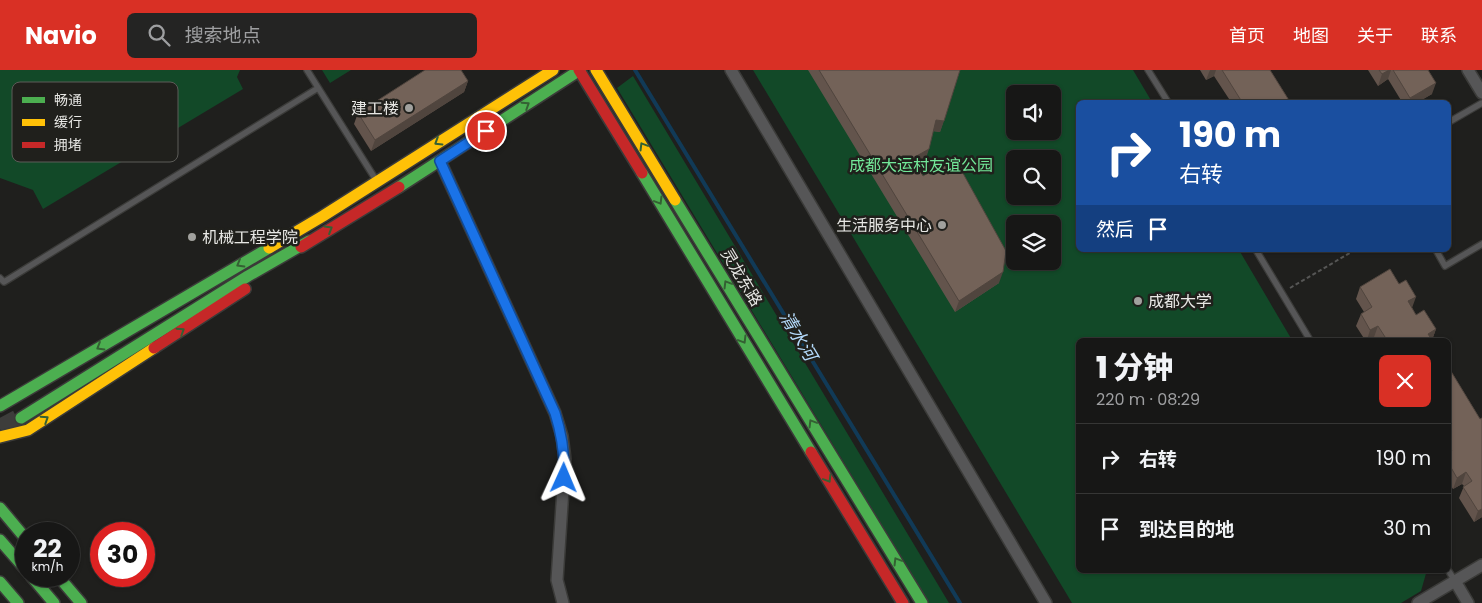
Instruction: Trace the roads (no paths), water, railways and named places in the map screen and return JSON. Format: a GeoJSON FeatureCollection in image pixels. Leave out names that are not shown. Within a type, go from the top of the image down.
{"type":"FeatureCollection","features":[{"type":"Feature","properties":{"kind":"main road"},"geometry":{"type":"LineString","coordinates":[[0,406],[323,216],[554,70]]}},
{"type":"Feature","properties":{"kind":"main road"},"geometry":{"type":"LineString","coordinates":[[20,418],[248,276],[440,161],[579,70]]}},
{"type":"Feature","properties":{"kind":"main road","name":"灵龙东路"},"geometry":{"type":"LineString","coordinates":[[579,70],[904,603]]}},
{"type":"Feature","properties":{"kind":"main road","name":"灵龙东路"},"geometry":{"type":"LineString","coordinates":[[600,71],[922,603]]}},
{"type":"Feature","properties":{"kind":"main road"},"geometry":{"type":"LineString","coordinates":[[0,437],[28,430],[253,284],[309,241]]}},
{"type":"Feature","properties":{"kind":"main road"},"geometry":{"type":"LineString","coordinates":[[0,508],[15,526]]}},
{"type":"Feature","properties":{"kind":"main road"},"geometry":{"type":"LineString","coordinates":[[0,540],[15,557]]}},
{"type":"Feature","properties":{"kind":"main road"},"geometry":{"type":"LineString","coordinates":[[0,582],[18,603]]}},
{"type":"Feature","properties":{"kind":"main road"},"geometry":{"type":"LineString","coordinates":[[40,587],[54,603]]}},
{"type":"Feature","properties":{"kind":"main road"},"geometry":{"type":"LineString","coordinates":[[67,587],[81,603]]}},
{"type":"Feature","properties":{"kind":"street"},"geometry":{"type":"LineString","coordinates":[[731,70],[1046,603]]}},
{"type":"Feature","properties":{"kind":"street"},"geometry":{"type":"LineString","coordinates":[[1468,70],[1482,93]]}},
{"type":"Feature","properties":{"kind":"street"},"geometry":{"type":"LineString","coordinates":[[440,161],[555,413],[562,436],[565,459],[557,580],[563,603]]}},
{"type":"Feature","properties":{"kind":"street"},"geometry":{"type":"LineString","coordinates":[[1418,603],[1482,565]]}},
{"type":"Feature","properties":{"kind":"street"},"geometry":{"type":"LineString","coordinates":[[1455,581],[1468,603]]}},
{"type":"Feature","properties":{"kind":"street"},"geometry":{"type":"LineString","coordinates":[[904,603],[916,593]]}},
{"type":"Feature","properties":{"kind":"lane"},"geometry":{"type":"LineString","coordinates":[[307,70],[376,181]]}},
{"type":"Feature","properties":{"kind":"lane"},"geometry":{"type":"LineString","coordinates":[[1148,70],[1167,100]]}},
{"type":"Feature","properties":{"kind":"lane"},"geometry":{"type":"LineString","coordinates":[[0,278],[4,282],[318,88]]}},
{"type":"Feature","properties":{"kind":"lane"},"geometry":{"type":"LineString","coordinates":[[1451,121],[1482,103]]}},
{"type":"Feature","properties":{"kind":"lane"},"geometry":{"type":"LineString","coordinates":[[1437,252],[1445,266],[1482,244]]}},
{"type":"Feature","properties":{"kind":"lane"},"geometry":{"type":"LineString","coordinates":[[1257,252],[1309,338]]}},
{"type":"Feature","properties":{"kind":"lane"},"geometry":{"type":"LineString","coordinates":[[1450,573],[1455,581]]}},
{"type":"Feature","properties":{"kind":"waterway","name":"清水河"},"geometry":{"type":"LineString","coordinates":[[635,70],[960,603]]}},
{"type":"Feature","properties":{"kind":"tunnel"},"geometry":{"type":"LineString","coordinates":[[0,429],[21,418]]}},
{"type":"Feature","properties":{"kind":"place","name":"建工楼"},"geometry":{"type":"Point","coordinates":[409,108]}},
{"type":"Feature","properties":{"kind":"place","name":"生活服务中心"},"geometry":{"type":"Point","coordinates":[942,225]}},
{"type":"Feature","properties":{"kind":"place","name":"机械工程学院"},"geometry":{"type":"Point","coordinates":[192,237]}},
{"type":"Feature","properties":{"kind":"place","name":"成都大学"},"geometry":{"type":"Point","coordinates":[1138,301]}},
{"type":"Feature","properties":{"kind":"park label","name":"成都大运村友谊公园"},"geometry":{"type":"Point","coordinates":[921,165]}}]}
